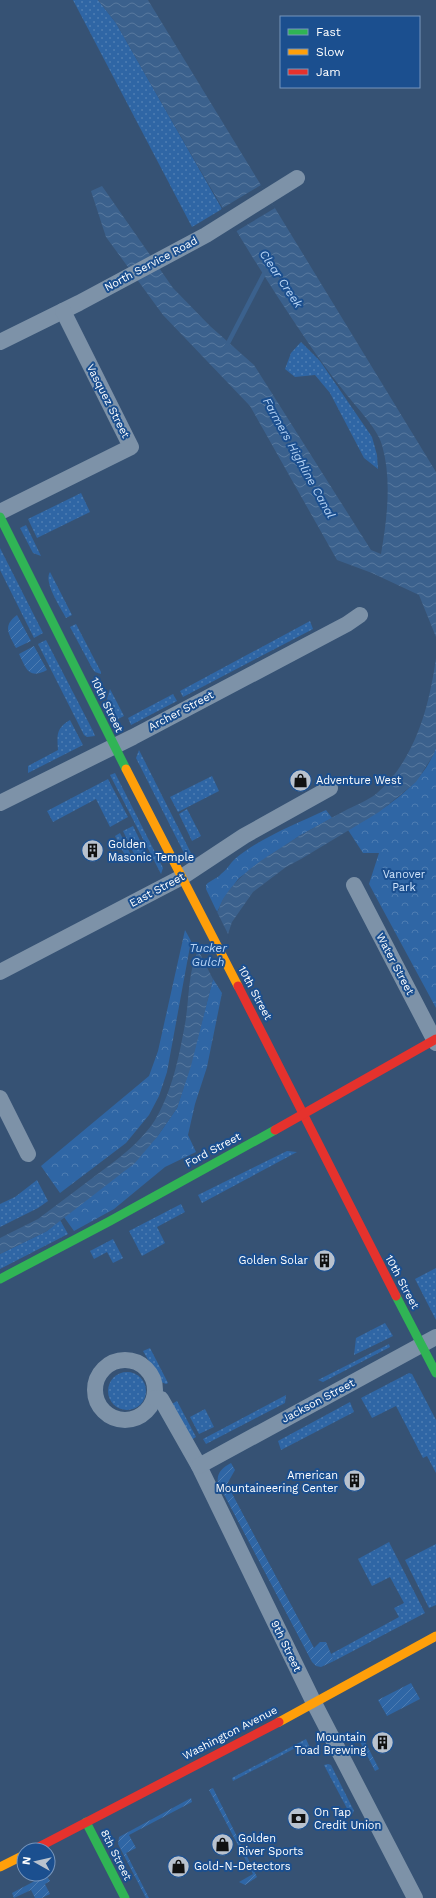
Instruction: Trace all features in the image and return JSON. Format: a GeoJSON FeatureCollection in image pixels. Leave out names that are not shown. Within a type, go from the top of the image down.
{"type":"FeatureCollection","features":[{"type":"Feature","properties":{"kind":"street","name":"North Service Road"},"geometry":{"type":"LineString","coordinates":[[0,342],[63,311],[206,235],[297,178]]}},
{"type":"Feature","properties":{"kind":"street","name":"Vasquez Street"},"geometry":{"type":"LineString","coordinates":[[0,512],[131,447],[63,311]]}},
{"type":"Feature","properties":{"kind":"street","name":"10th Street"},"geometry":{"type":"LineString","coordinates":[[0,517],[114,746],[436,1372]]}},
{"type":"Feature","properties":{"kind":"street","name":"Archer Street"},"geometry":{"type":"LineString","coordinates":[[0,803],[114,746],[347,624],[360,615]]}},
{"type":"Feature","properties":{"kind":"street","name":"East Street"},"geometry":{"type":"LineString","coordinates":[[0,972],[182,877],[244,836],[330,788]]}},
{"type":"Feature","properties":{"kind":"street","name":"Water Street"},"geometry":{"type":"LineString","coordinates":[[354,885],[436,1041]]}},
{"type":"Feature","properties":{"kind":"street","name":"Ford Street"},"geometry":{"type":"LineString","coordinates":[[0,1279],[113,1220],[178,1182],[240,1150],[302,1114],[436,1041]]}},
{"type":"Feature","properties":{"kind":"street"},"geometry":{"type":"LineString","coordinates":[[0,1098],[28,1154]]}},
{"type":"Feature","properties":{"kind":"street","name":"Jackson Street"},"geometry":{"type":"LineString","coordinates":[[199,1466],[436,1337]]}},
{"type":"Feature","properties":{"kind":"street","name":"9th Street"},"geometry":{"type":"LineString","coordinates":[[155,1398],[161,1399],[199,1466],[314,1703],[415,1898]]}},
{"type":"Feature","properties":{"kind":"street","name":"Washington Avenue"},"geometry":{"type":"LineString","coordinates":[[48,1842],[314,1703],[436,1636]]}},
{"type":"Feature","properties":{"kind":"street","name":"8th Street"},"geometry":{"type":"LineString","coordinates":[[86,1822],[126,1898]]}},
{"type":"Feature","properties":{"kind":"street"},"geometry":{"type":"LineString","coordinates":[[0,1867],[16,1859]]}},
{"type":"Feature","properties":{"kind":"green space"},"geometry":{"type":"Polygon","coordinates":[[[73,0],[98,0],[116,23],[222,209],[192,227],[73,0]]]}},
{"type":"Feature","properties":{"kind":"green space"},"geometry":{"type":"Polygon","coordinates":[[[301,342],[320,361],[372,437],[377,455],[378,469],[364,458],[330,393],[315,375],[295,377],[285,369],[291,353],[301,342]]]}},
{"type":"Feature","properties":{"kind":"green space"},"geometry":{"type":"Polygon","coordinates":[[[81,493],[90,512],[37,538],[28,519],[81,493]]]}},
{"type":"Feature","properties":{"kind":"green space"},"geometry":{"type":"Polygon","coordinates":[[[26,525],[41,556],[33,553],[20,528],[26,525]]]}},
{"type":"Feature","properties":{"kind":"green space"},"geometry":{"type":"Polygon","coordinates":[[[0,548],[43,633],[34,638],[0,570],[0,548]]]}},
{"type":"Feature","properties":{"kind":"green space"},"geometry":{"type":"Polygon","coordinates":[[[50,572],[72,615],[66,618],[51,588],[48,576],[50,572]]]}},
{"type":"Feature","properties":{"kind":"green space"},"geometry":{"type":"Polygon","coordinates":[[[17,615],[31,641],[16,648],[9,634],[8,627],[12,619],[17,615]]]}},
{"type":"Feature","properties":{"kind":"green space"},"geometry":{"type":"Polygon","coordinates":[[[310,621],[313,629],[183,697],[180,691],[310,621]]]}},
{"type":"Feature","properties":{"kind":"green space"},"geometry":{"type":"Polygon","coordinates":[[[76,624],[101,674],[95,672],[92,668],[70,627],[76,624]]]}},
{"type":"Feature","properties":{"kind":"green space"},"geometry":{"type":"Polygon","coordinates":[[[46,640],[95,736],[87,737],[84,735],[38,644],[46,640]]]}},
{"type":"Feature","properties":{"kind":"green space"},"geometry":{"type":"Polygon","coordinates":[[[34,646],[47,670],[36,674],[28,671],[19,654],[34,646]]]}},
{"type":"Feature","properties":{"kind":"green space"},"geometry":{"type":"Polygon","coordinates":[[[110,689],[124,716],[118,719],[107,699],[110,689]]]}},
{"type":"Feature","properties":{"kind":"green space"},"geometry":{"type":"Polygon","coordinates":[[[173,694],[177,701],[131,725],[128,718],[173,694]]]}},
{"type":"Feature","properties":{"kind":"green space"},"geometry":{"type":"Polygon","coordinates":[[[70,720],[83,745],[28,773],[28,766],[58,750],[58,732],[65,723],[70,720]]]}},
{"type":"Feature","properties":{"kind":"green space","name":"Vanover Park"},"geometry":{"type":"Polygon","coordinates":[[[436,747],[436,1008],[369,884],[379,853],[363,853],[348,830],[400,796],[411,786],[422,774],[436,747]]]}},
{"type":"Feature","properties":{"kind":"green space"},"geometry":{"type":"Polygon","coordinates":[[[139,750],[194,859],[187,858],[185,855],[136,758],[139,750]]]}},
{"type":"Feature","properties":{"kind":"green space"},"geometry":{"type":"Polygon","coordinates":[[[115,773],[163,868],[161,874],[110,775],[115,773]]]}},
{"type":"Feature","properties":{"kind":"green space"},"geometry":{"type":"Polygon","coordinates":[[[212,776],[219,791],[178,812],[170,797],[212,776]]]}},
{"type":"Feature","properties":{"kind":"green space"},"geometry":{"type":"Polygon","coordinates":[[[108,779],[128,817],[110,827],[96,799],[53,822],[47,811],[108,779]]]}},
{"type":"Feature","properties":{"kind":"green space"},"geometry":{"type":"Polygon","coordinates":[[[187,809],[201,836],[192,841],[179,814],[187,809]]]}},
{"type":"Feature","properties":{"kind":"green space"},"geometry":{"type":"Polygon","coordinates":[[[326,810],[332,818],[299,836],[239,878],[224,898],[217,912],[206,889],[206,885],[208,883],[218,877],[246,850],[280,831],[326,810]]]}},
{"type":"Feature","properties":{"kind":"green space"},"geometry":{"type":"Polygon","coordinates":[[[133,826],[147,855],[137,860],[123,831],[133,826]]]}},
{"type":"Feature","properties":{"kind":"green space"},"geometry":{"type":"Polygon","coordinates":[[[120,833],[134,861],[129,863],[115,836],[120,833]]]}},
{"type":"Feature","properties":{"kind":"green space"},"geometry":{"type":"Polygon","coordinates":[[[185,930],[191,941],[167,1072],[159,1096],[149,1115],[126,1143],[60,1193],[41,1166],[149,1076],[158,1051],[185,930]]]}},
{"type":"Feature","properties":{"kind":"green space"},"geometry":{"type":"Polygon","coordinates":[[[213,979],[222,993],[207,1067],[195,1104],[188,1135],[196,1152],[165,1167],[114,1209],[74,1231],[64,1217],[157,1137],[177,1108],[190,1067],[213,979]]]}},
{"type":"Feature","properties":{"kind":"green space"},"geometry":{"type":"Polygon","coordinates":[[[287,1151],[297,1152],[202,1203],[198,1195],[287,1151]]]}},
{"type":"Feature","properties":{"kind":"green space"},"geometry":{"type":"Polygon","coordinates":[[[37,1180],[48,1201],[38,1208],[0,1227],[0,1204],[15,1197],[37,1180]]]}},
{"type":"Feature","properties":{"kind":"green space"},"geometry":{"type":"Polygon","coordinates":[[[181,1204],[185,1212],[157,1227],[165,1243],[142,1256],[129,1231],[181,1204]]]}},
{"type":"Feature","properties":{"kind":"green space"},"geometry":{"type":"Polygon","coordinates":[[[60,1220],[68,1234],[0,1269],[0,1254],[47,1231],[60,1220]]]}},
{"type":"Feature","properties":{"kind":"green space"},"geometry":{"type":"Polygon","coordinates":[[[113,1239],[123,1258],[113,1263],[107,1252],[94,1259],[90,1251],[113,1239]]]}},
{"type":"Feature","properties":{"kind":"green space"},"geometry":{"type":"Polygon","coordinates":[[[436,1268],[436,1320],[415,1279],[436,1268]]]}},
{"type":"Feature","properties":{"kind":"green space"},"geometry":{"type":"Polygon","coordinates":[[[385,1323],[393,1336],[354,1355],[356,1338],[385,1323]]]}},
{"type":"Feature","properties":{"kind":"green space"},"geometry":{"type":"Polygon","coordinates":[[[389,1344],[390,1347],[323,1382],[318,1380],[389,1344]]]}},
{"type":"Feature","properties":{"kind":"green space"},"geometry":{"type":"Polygon","coordinates":[[[150,1348],[168,1383],[166,1384],[161,1382],[143,1351],[150,1348]]]}},
{"type":"Feature","properties":{"kind":"green space"},"geometry":{"type":"Polygon","coordinates":[[[123,1372],[131,1372],[141,1377],[145,1384],[145,1398],[141,1405],[131,1410],[123,1410],[113,1405],[111,1402],[108,1395],[108,1387],[113,1377],[116,1375],[123,1372]]]}},
{"type":"Feature","properties":{"kind":"green space"},"geometry":{"type":"Polygon","coordinates":[[[409,1373],[412,1374],[436,1420],[436,1473],[427,1456],[423,1458],[396,1406],[372,1418],[361,1398],[409,1373]]]}},
{"type":"Feature","properties":{"kind":"green space"},"geometry":{"type":"Polygon","coordinates":[[[286,1395],[285,1403],[206,1444],[203,1439],[286,1395]]]}},
{"type":"Feature","properties":{"kind":"green space"},"geometry":{"type":"Polygon","coordinates":[[[177,1401],[196,1437],[191,1440],[172,1404],[177,1401]]]}},
{"type":"Feature","properties":{"kind":"green space"},"geometry":{"type":"Polygon","coordinates":[[[350,1402],[354,1412],[281,1450],[278,1441],[350,1402]]]}},
{"type":"Feature","properties":{"kind":"green space"},"geometry":{"type":"Polygon","coordinates":[[[205,1409],[214,1427],[199,1434],[190,1417],[205,1409]]]}},
{"type":"Feature","properties":{"kind":"green space"},"geometry":{"type":"Polygon","coordinates":[[[231,1463],[235,1470],[227,1484],[314,1648],[320,1642],[326,1642],[334,1661],[321,1667],[316,1666],[312,1662],[218,1483],[219,1473],[225,1466],[231,1463]]]}},
{"type":"Feature","properties":{"kind":"green space"},"geometry":{"type":"Polygon","coordinates":[[[389,1542],[425,1613],[334,1661],[331,1654],[399,1617],[394,1608],[404,1603],[390,1577],[372,1586],[358,1559],[389,1542]]]}},
{"type":"Feature","properties":{"kind":"green space"},"geometry":{"type":"Polygon","coordinates":[[[436,1544],[436,1605],[429,1608],[405,1560],[436,1544]]]}},
{"type":"Feature","properties":{"kind":"green space"},"geometry":{"type":"Polygon","coordinates":[[[411,1683],[420,1699],[387,1716],[378,1700],[411,1683]]]}},
{"type":"Feature","properties":{"kind":"green space"},"geometry":{"type":"Polygon","coordinates":[[[359,1730],[379,1769],[375,1771],[355,1732],[359,1730]]]}},
{"type":"Feature","properties":{"kind":"green space"},"geometry":{"type":"Polygon","coordinates":[[[306,1739],[312,1752],[307,1755],[301,1745],[233,1781],[232,1778],[306,1739]]]}},
{"type":"Feature","properties":{"kind":"green space"},"geometry":{"type":"Polygon","coordinates":[[[324,1765],[331,1765],[354,1811],[351,1816],[324,1765]]]}},
{"type":"Feature","properties":{"kind":"green space"},"geometry":{"type":"Polygon","coordinates":[[[213,1788],[257,1877],[245,1885],[239,1882],[253,1874],[209,1790],[213,1788]]]}},
{"type":"Feature","properties":{"kind":"green space"},"geometry":{"type":"Polygon","coordinates":[[[191,1798],[192,1802],[129,1835],[136,1848],[126,1853],[149,1898],[146,1898],[118,1844],[119,1837],[191,1798]]]}},
{"type":"Feature","properties":{"kind":"green space"},"geometry":{"type":"Polygon","coordinates":[[[33,1882],[48,1882],[45,1884],[50,1894],[42,1898],[35,1898],[31,1890],[14,1898],[12,1893],[33,1882]]]}},
{"type":"Feature","properties":{"kind":"water","name":"Clear Creek"},"geometry":{"type":"Polygon","coordinates":[[[98,0],[148,0],[436,472],[436,637],[419,595],[372,573],[337,560],[250,406],[163,315],[106,237],[91,191],[102,186],[173,288],[210,326],[254,365],[371,550],[381,554],[387,513],[388,486],[385,458],[379,438],[370,424],[324,365],[280,300],[231,222],[116,23],[98,0]]]}},
{"type":"Feature","properties":{"kind":"water","name":"Tucker Gulch"},"geometry":{"type":"Polygon","coordinates":[[[436,658],[436,747],[434,754],[416,782],[379,812],[286,867],[253,892],[232,922],[213,979],[191,1066],[177,1108],[157,1137],[135,1163],[47,1231],[0,1254],[0,1238],[38,1219],[120,1157],[151,1126],[166,1098],[174,1074],[185,1024],[190,980],[195,958],[224,898],[237,881],[258,863],[306,832],[370,798],[376,794],[389,780],[401,765],[418,732],[429,696],[436,658]]]}},
{"type":"Feature","properties":{"kind":"pier"},"geometry":{"type":"Polygon","coordinates":[[[261,185],[275,208],[235,232],[221,209],[261,185]]]}},
{"type":"Feature","properties":{"kind":"pier"},"geometry":{"type":"Polygon","coordinates":[[[216,910],[229,936],[218,970],[213,979],[196,946],[216,910]]]}},
{"type":"Feature","properties":{"kind":"waterway"},"geometry":{"type":"LineString","coordinates":[[226,347],[266,270]]}},
{"type":"Feature","properties":{"kind":"traffic: fast"},"geometry":{"type":"LineString","coordinates":[[0,517],[126,769]]}},
{"type":"Feature","properties":{"kind":"traffic: fast"},"geometry":{"type":"LineString","coordinates":[[0,1279],[110,1221],[275,1130]]}},
{"type":"Feature","properties":{"kind":"traffic: fast"},"geometry":{"type":"LineString","coordinates":[[396,1296],[436,1373]]}},
{"type":"Feature","properties":{"kind":"traffic: fast"},"geometry":{"type":"LineString","coordinates":[[86,1822],[125,1898]]}},
{"type":"Feature","properties":{"kind":"traffic: slow"},"geometry":{"type":"LineString","coordinates":[[126,769],[238,986]]}},
{"type":"Feature","properties":{"kind":"traffic: slow"},"geometry":{"type":"LineString","coordinates":[[279,1722],[436,1636]]}},
{"type":"Feature","properties":{"kind":"traffic: slow"},"geometry":{"type":"LineString","coordinates":[[0,1867],[16,1859]]}},
{"type":"Feature","properties":{"kind":"traffic: jam"},"geometry":{"type":"LineString","coordinates":[[238,986],[396,1296]]}},
{"type":"Feature","properties":{"kind":"traffic: jam"},"geometry":{"type":"LineString","coordinates":[[275,1130],[436,1039]]}},
{"type":"Feature","properties":{"kind":"traffic: jam"},"geometry":{"type":"LineString","coordinates":[[48,1842],[279,1722]]}},
{"type":"Feature","properties":{"kind":"place","name":"Adventure West"},"geometry":{"type":"Point","coordinates":[301,780]}},
{"type":"Feature","properties":{"kind":"place","name":"Golden Masonic Temple"},"geometry":{"type":"Point","coordinates":[92,850]}},
{"type":"Feature","properties":{"kind":"place","name":"Golden Solar"},"geometry":{"type":"Point","coordinates":[324,1260]}},
{"type":"Feature","properties":{"kind":"place","name":"American Mountaineering Center"},"geometry":{"type":"Point","coordinates":[354,1481]}},
{"type":"Feature","properties":{"kind":"place","name":"Mountain Toad Brewing"},"geometry":{"type":"Point","coordinates":[382,1743]}},
{"type":"Feature","properties":{"kind":"place","name":"On Tap Credit Union"},"geometry":{"type":"Point","coordinates":[298,1818]}},
{"type":"Feature","properties":{"kind":"place","name":"Golden River Sports"},"geometry":{"type":"Point","coordinates":[223,1844]}},
{"type":"Feature","properties":{"kind":"place","name":"Gold-N-Detectors"},"geometry":{"type":"Point","coordinates":[179,1866]}},
{"type":"Feature","properties":{"kind":"water label","name":"Farmers Highline Canal"},"geometry":{"type":"Point","coordinates":[299,458]}}]}
